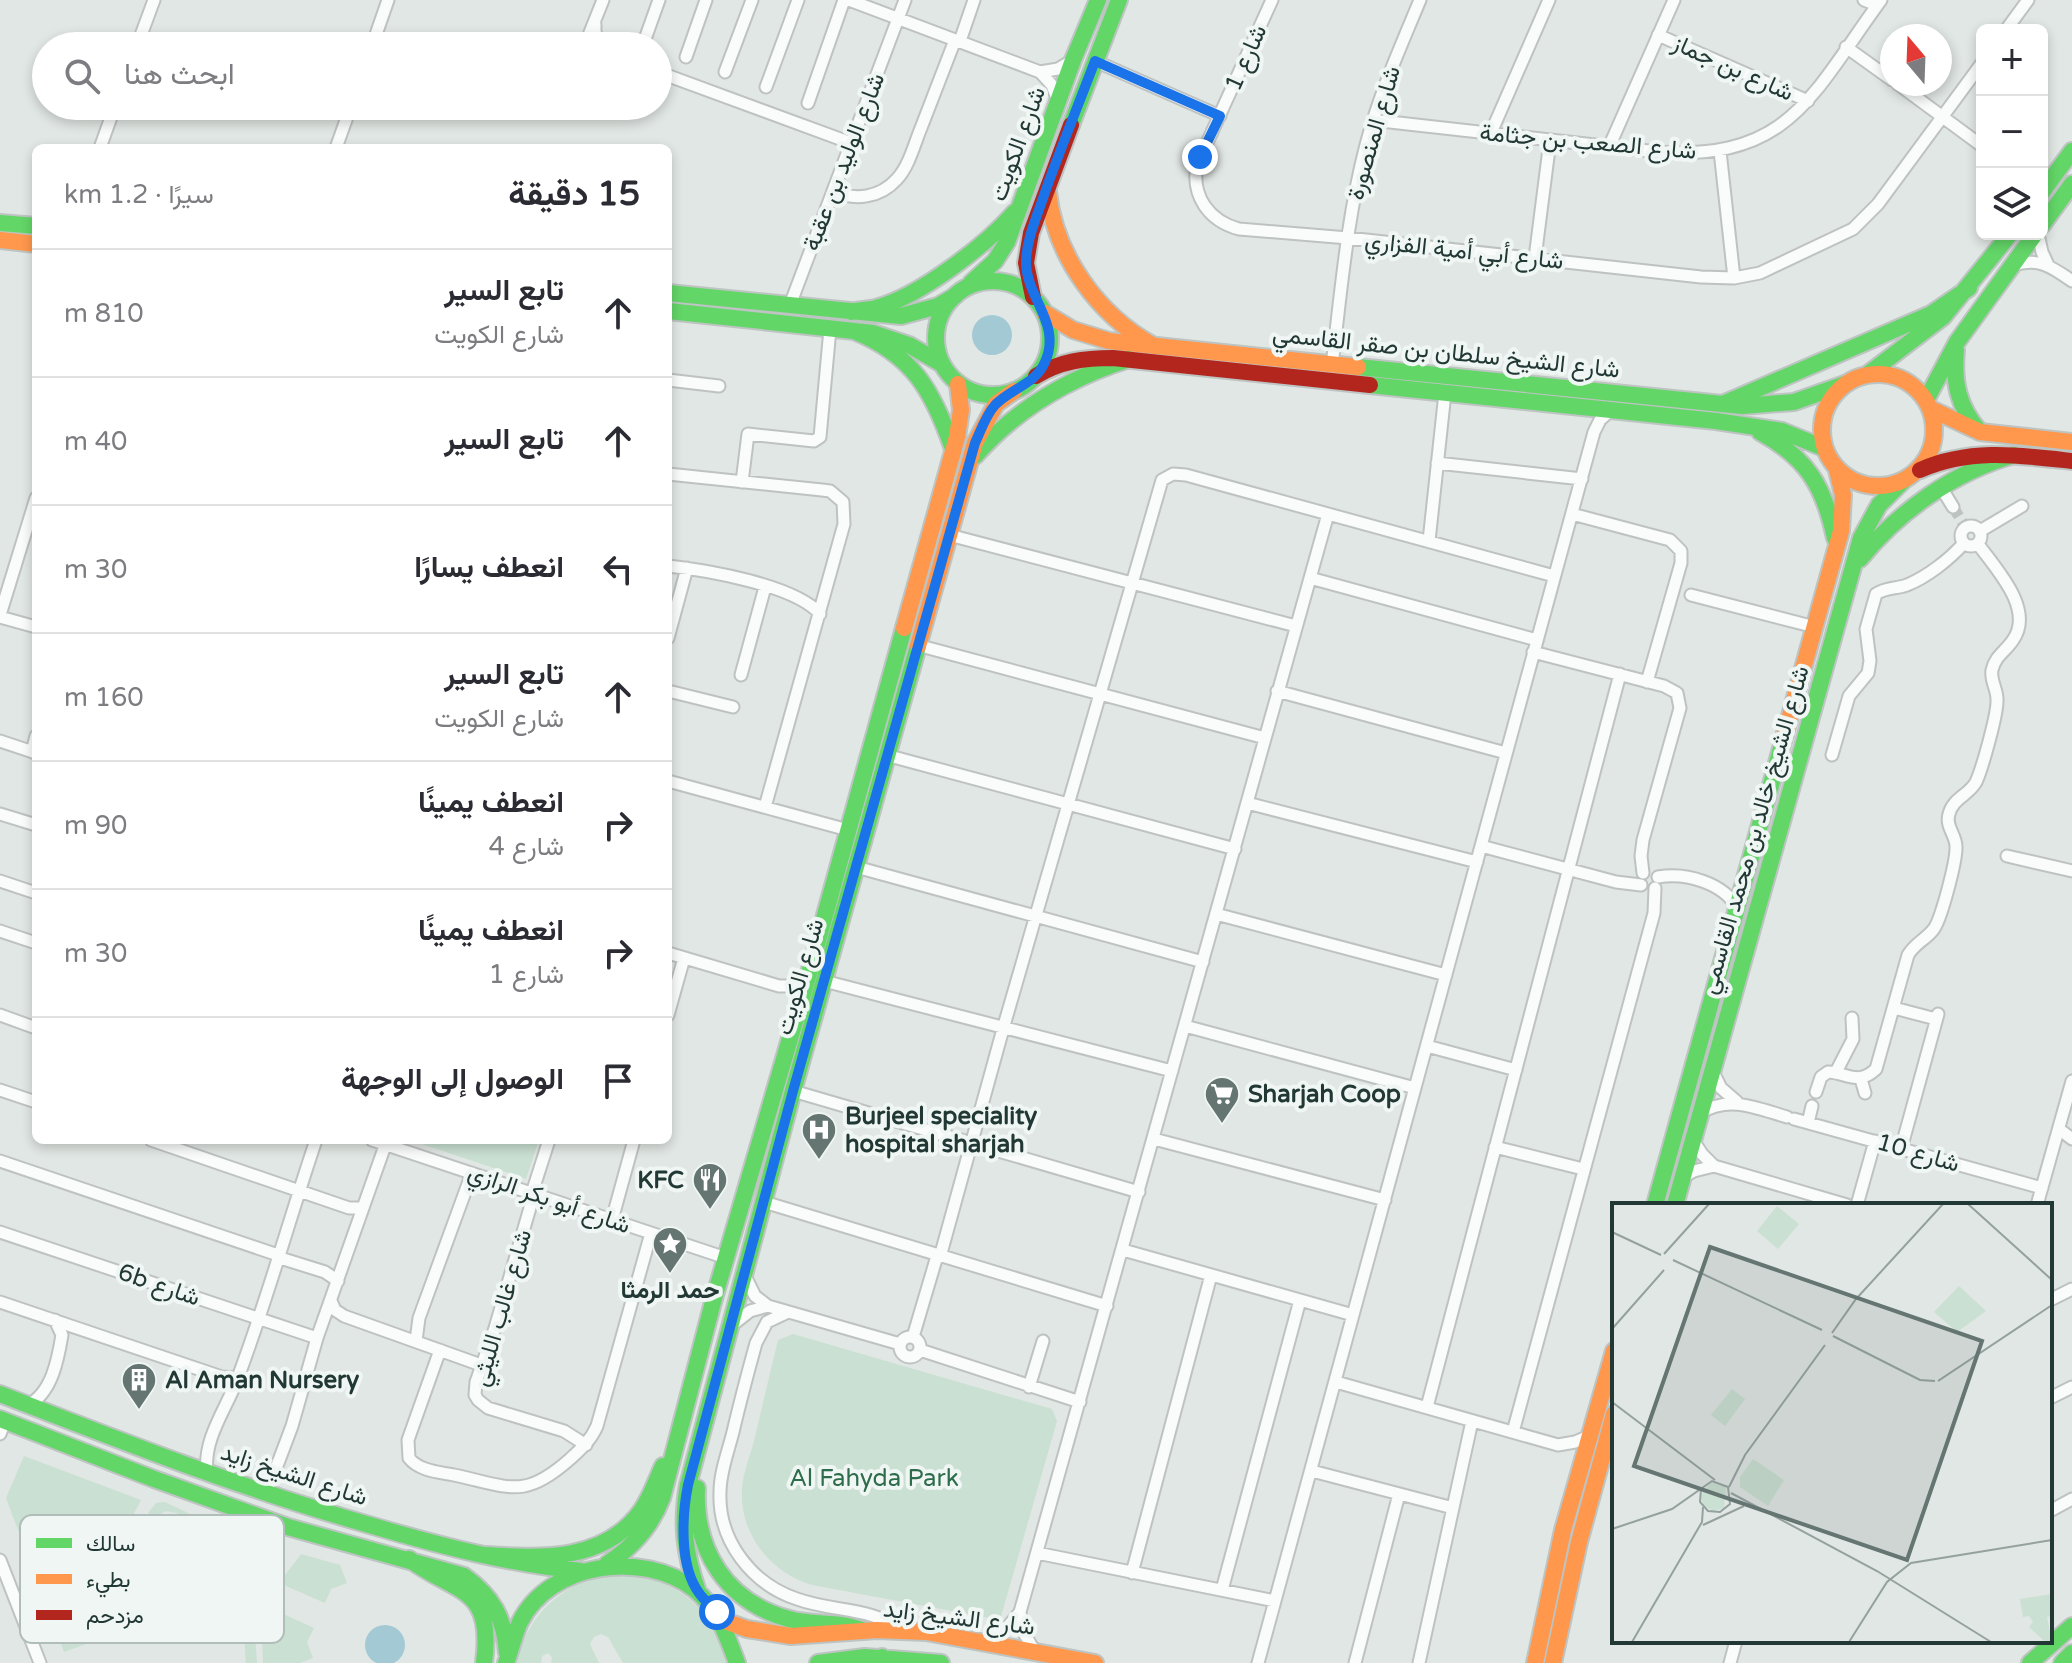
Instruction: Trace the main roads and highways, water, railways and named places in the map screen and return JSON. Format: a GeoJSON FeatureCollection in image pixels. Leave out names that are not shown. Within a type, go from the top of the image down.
{"type":"FeatureCollection","features":[{"type":"Feature","properties":{"kind":"main road","name":"شارع الكويت"},"geometry":{"type":"LineString","coordinates":[[959,293],[987,270],[1012,233],[1073,60],[1098,0]]}},
{"type":"Feature","properties":{"kind":"main road","name":"شارع الكويت"},"geometry":{"type":"LineString","coordinates":[[1033,297],[1027,275],[1027,251],[1048,183],[1095,61],[1113,4]]}},
{"type":"Feature","properties":{"kind":"main road"},"geometry":{"type":"LineString","coordinates":[[2048,184],[2072,151]]}},
{"type":"Feature","properties":{"kind":"main road"},"geometry":{"type":"LineString","coordinates":[[1048,183],[1053,227],[1095,296],[1121,325],[1154,346]]}},
{"type":"Feature","properties":{"kind":"main road"},"geometry":{"type":"LineString","coordinates":[[2048,217],[2072,184]]}},
{"type":"Feature","properties":{"kind":"main road"},"geometry":{"type":"LineString","coordinates":[[851,312],[876,308],[904,296],[995,235],[1022,200]]}},
{"type":"Feature","properties":{"kind":"main road"},"geometry":{"type":"LineString","coordinates":[[0,223],[32,226]]}},
{"type":"Feature","properties":{"kind":"main road"},"geometry":{"type":"LineString","coordinates":[[0,240],[32,244]]}},
{"type":"Feature","properties":{"kind":"main road"},"geometry":{"type":"LineString","coordinates":[[2005,240],[1969,288],[1929,330],[1868,374],[1845,384],[1834,394],[1822,419],[1824,448],[1837,470],[1858,483],[1881,487],[1948,459],[1987,453],[2072,461]]}},
{"type":"Feature","properties":{"kind":"main road"},"geometry":{"type":"LineString","coordinates":[[1910,476],[1924,462],[1934,436],[1928,405],[1957,342],[2032,240]]}},
{"type":"Feature","properties":{"kind":"main road"},"geometry":{"type":"LineString","coordinates":[[672,293],[901,316],[938,306],[959,293],[977,284],[992,281],[1021,288],[1033,297],[1045,313],[1050,346],[1036,376],[1014,391],[995,395],[976,393],[958,384],[942,364],[937,347],[937,328],[943,311],[959,293]]}},
{"type":"Feature","properties":{"kind":"main road"},"geometry":{"type":"LineString","coordinates":[[1722,404],[1931,314],[1969,288]]}},
{"type":"Feature","properties":{"kind":"main road"},"geometry":{"type":"LineString","coordinates":[[672,311],[854,331],[900,341],[942,364]]}},
{"type":"Feature","properties":{"kind":"main road","name":"شارع الشيخ سلطان بن صقر القاسمي"},"geometry":{"type":"LineString","coordinates":[[1045,313],[1091,336],[1154,346],[1722,404],[1768,406],[1794,402],[1845,384]]}},
{"type":"Feature","properties":{"kind":"main road"},"geometry":{"type":"LineString","coordinates":[[854,331],[885,344],[909,364],[935,401],[953,449]]}},
{"type":"Feature","properties":{"kind":"main road"},"geometry":{"type":"LineString","coordinates":[[1957,342],[1953,373],[1956,395],[1965,415],[1980,432]]}},
{"type":"Feature","properties":{"kind":"main road"},"geometry":{"type":"LineString","coordinates":[[969,464],[1003,427],[1027,409],[1078,378],[1129,359]]}},
{"type":"Feature","properties":{"kind":"main road","name":"شارع الشيخ سلطان بن صقر القاسمي"},"geometry":{"type":"LineString","coordinates":[[1036,376],[1051,366],[1071,361],[1129,359],[1748,426],[1797,436],[1824,448]]}},
{"type":"Feature","properties":{"kind":"main road"},"geometry":{"type":"LineString","coordinates":[[1868,374],[1882,374],[1907,382],[1928,405],[1980,432],[2072,442]]}},
{"type":"Feature","properties":{"kind":"main road","name":"شارع الكويت"},"geometry":{"type":"LineString","coordinates":[[698,1592],[686,1554],[683,1528],[685,1501],[793,1091],[832,889],[953,449],[961,410],[958,384]]}},
{"type":"Feature","properties":{"kind":"main road","name":"شارع الكويت"},"geometry":{"type":"LineString","coordinates":[[607,1564],[634,1545],[654,1519],[713,1302],[798,1011],[838,930],[969,464],[984,423],[996,404],[1014,391]]}},
{"type":"Feature","properties":{"kind":"main road"},"geometry":{"type":"LineString","coordinates":[[1748,426],[1792,452],[1814,476],[1828,505],[1836,549]]}},
{"type":"Feature","properties":{"kind":"main road"},"geometry":{"type":"LineString","coordinates":[[1850,574],[1870,544],[1891,523],[1981,465],[2014,455]]}},
{"type":"Feature","properties":{"kind":"main road"},"geometry":{"type":"LineString","coordinates":[[1948,459],[1955,467],[1958,478]]}},
{"type":"Feature","properties":{"kind":"main road","name":"شارع الشيخ خالد بن محمد القاسمي"},"geometry":{"type":"LineString","coordinates":[[1656,1203],[1836,549],[1844,513],[1837,470]]}},
{"type":"Feature","properties":{"kind":"main road","name":"شارع الشيخ خالد بن محمد القاسمي"},"geometry":{"type":"LineString","coordinates":[[1676,1203],[1861,538],[1879,505],[1910,476]]}},
{"type":"Feature","properties":{"kind":"main road"},"geometry":{"type":"LineString","coordinates":[[1879,505],[1891,523]]}},
{"type":"Feature","properties":{"kind":"main road"},"geometry":{"type":"LineString","coordinates":[[1777,766],[1787,765],[1792,770],[1788,806]]}},
{"type":"Feature","properties":{"kind":"main road"},"geometry":{"type":"LineString","coordinates":[[832,889],[842,887],[838,930]]}},
{"type":"Feature","properties":{"kind":"main road"},"geometry":{"type":"LineString","coordinates":[[713,1302],[716,1317],[713,1342],[723,1349]]}},
{"type":"Feature","properties":{"kind":"main road"},"geometry":{"type":"LineString","coordinates":[[1535,1663],[1579,1470],[1612,1358]]}},
{"type":"Feature","properties":{"kind":"main road","name":"شارع الشيخ زايد"},"geometry":{"type":"LineString","coordinates":[[0,1394],[207,1472],[374,1527],[524,1564],[581,1571]]}},
{"type":"Feature","properties":{"kind":"main road"},"geometry":{"type":"LineString","coordinates":[[1553,1663],[1583,1527],[1612,1421]]}},
{"type":"Feature","properties":{"kind":"main road","name":"شارع الشيخ زايد"},"geometry":{"type":"LineString","coordinates":[[2,1425],[34,1433],[254,1515]]}},
{"type":"Feature","properties":{"kind":"main road"},"geometry":{"type":"LineString","coordinates":[[34,1433],[63,1433],[101,1448],[109,1444],[108,1435]]}},
{"type":"Feature","properties":{"kind":"main road"},"geometry":{"type":"LineString","coordinates":[[487,1555],[555,1557],[602,1545],[623,1531],[640,1513],[675,1448]]}},
{"type":"Feature","properties":{"kind":"main road"},"geometry":{"type":"LineString","coordinates":[[697,1452],[695,1513],[699,1532],[707,1553],[730,1586],[752,1603],[776,1615],[802,1622],[842,1623],[862,1630]]}},
{"type":"Feature","properties":{"kind":"main road","name":"شارع الشيخ زايد"},"geometry":{"type":"LineString","coordinates":[[284,1526],[449,1570],[477,1584],[497,1608],[507,1638],[506,1658]]}},
{"type":"Feature","properties":{"kind":"main road"},"geometry":{"type":"LineString","coordinates":[[409,1559],[425,1571],[461,1588],[475,1602],[487,1633],[484,1663]]}},
{"type":"Feature","properties":{"kind":"main road"},"geometry":{"type":"LineString","coordinates":[[506,1658],[515,1632],[534,1603],[551,1587],[581,1571],[607,1564],[649,1567],[675,1576],[698,1592],[722,1620],[737,1663]]}},
{"type":"Feature","properties":{"kind":"main road"},"geometry":{"type":"LineString","coordinates":[[1549,1591],[1549,1622],[1554,1628],[1561,1627]]}},
{"type":"Feature","properties":{"kind":"main road","name":"شارع الشيخ زايد"},"geometry":{"type":"LineString","coordinates":[[722,1620],[748,1630],[789,1638],[862,1630],[903,1630],[1095,1663]]}},
{"type":"Feature","properties":{"kind":"main road"},"geometry":{"type":"LineString","coordinates":[[2030,1663],[2072,1626]]}},
{"type":"Feature","properties":{"kind":"main road"},"geometry":{"type":"LineString","coordinates":[[2062,1663],[2072,1653]]}},
{"type":"Feature","properties":{"kind":"main road","name":"شارع الشيخ زايد"},"geometry":{"type":"LineString","coordinates":[[818,1663],[849,1658],[941,1663]]}},
{"type":"Feature","properties":{"kind":"water"},"geometry":{"type":"Polygon","coordinates":[[[992,315],[1006,321],[1012,335],[1006,349],[992,355],[978,349],[972,335],[978,321],[992,315]]]}},
{"type":"Feature","properties":{"kind":"water"},"geometry":{"type":"Polygon","coordinates":[[[377,1626],[393,1626],[404,1637],[404,1653],[393,1664],[377,1664],[366,1653],[366,1637],[377,1626]]]}},
{"type":"Feature","properties":{"kind":"tunnel"},"geometry":{"type":"LineString","coordinates":[[1953,507],[1963,523]]}},
{"type":"Feature","properties":{"kind":"place","name":"Sharjah Coop"},"geometry":{"type":"Point","coordinates":[1222,1125]}},
{"type":"Feature","properties":{"kind":"place","name":"Burjeel speciality hospital sharjah"},"geometry":{"type":"Point","coordinates":[819,1161]}},
{"type":"Feature","properties":{"kind":"place","name":"KFC"},"geometry":{"type":"Point","coordinates":[710,1211]}},
{"type":"Feature","properties":{"kind":"place","name":"حمد الرمثا"},"geometry":{"type":"Point","coordinates":[670,1275]}},
{"type":"Feature","properties":{"kind":"place","name":"Al Aman Nursery"},"geometry":{"type":"Point","coordinates":[139,1411]}},
{"type":"Feature","properties":{"kind":"park label","name":"Al Fahyda Park"},"geometry":{"type":"Point","coordinates":[874,1478]}}]}
